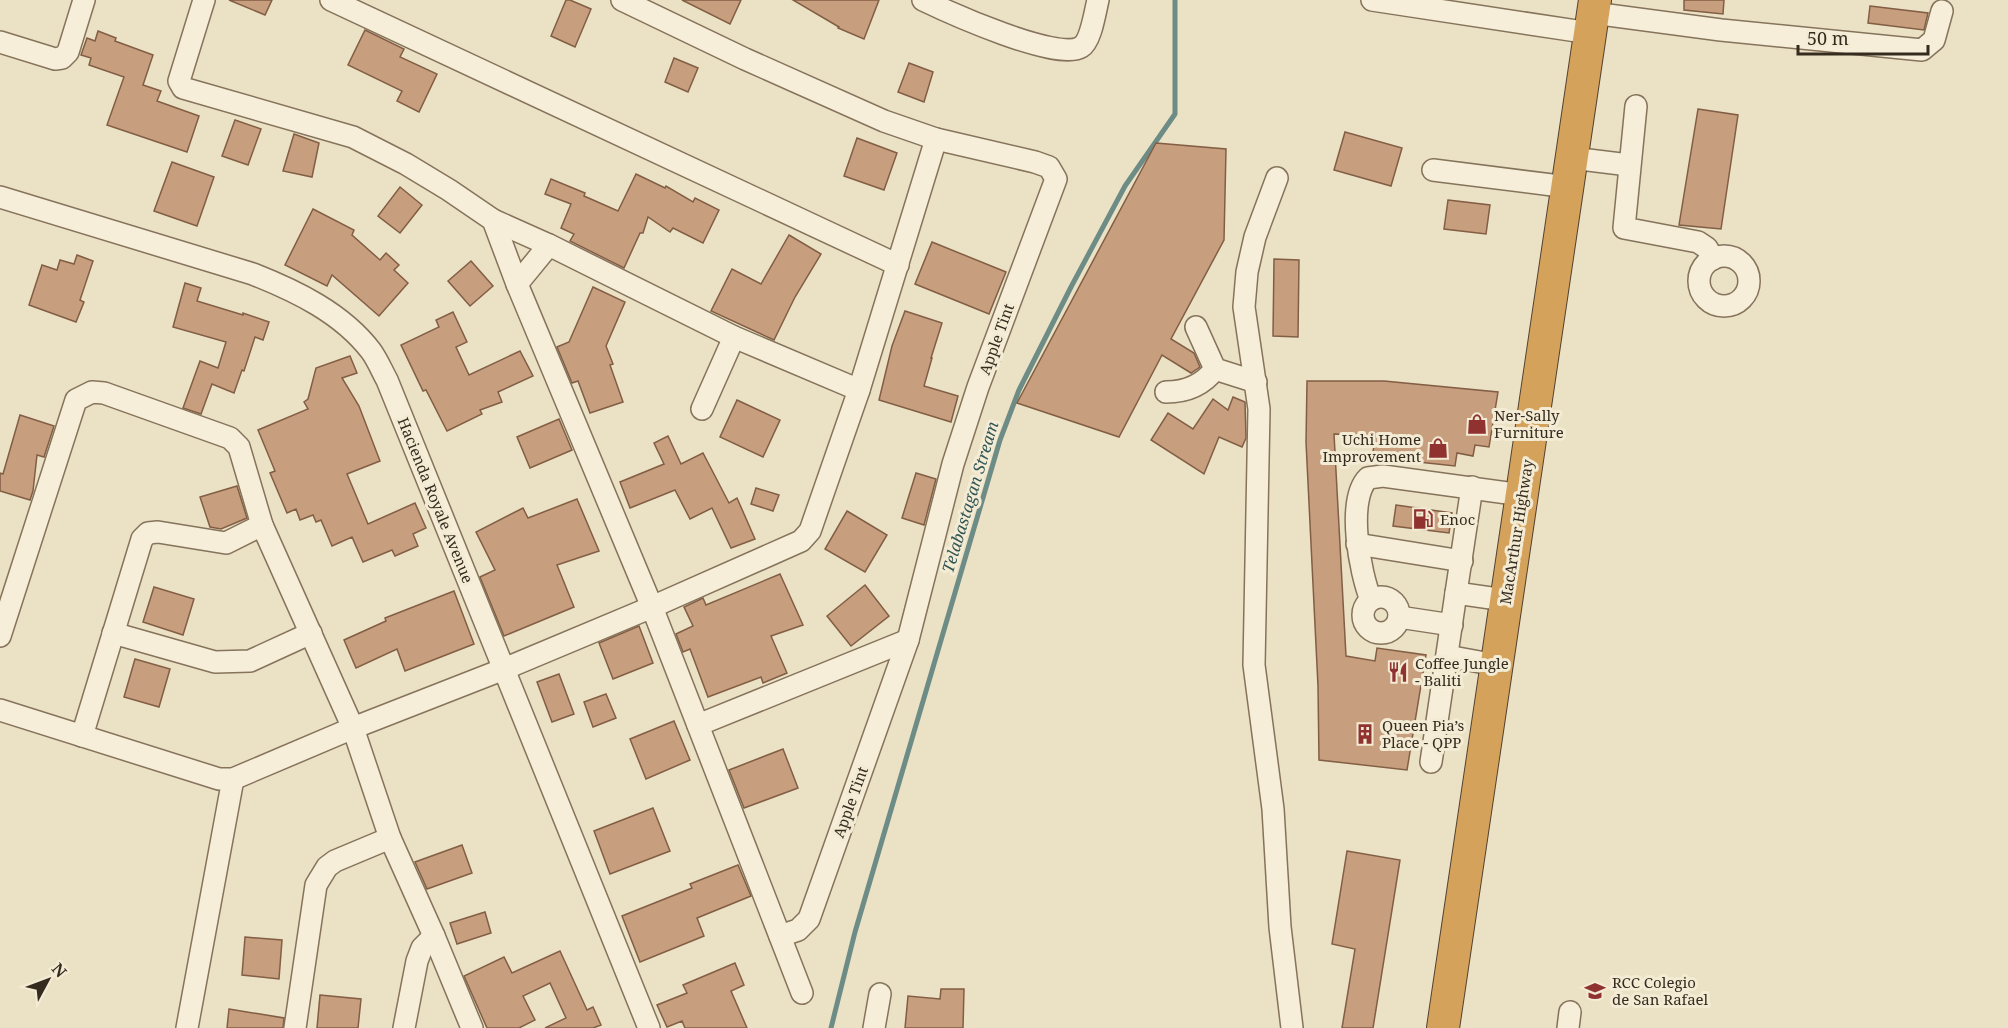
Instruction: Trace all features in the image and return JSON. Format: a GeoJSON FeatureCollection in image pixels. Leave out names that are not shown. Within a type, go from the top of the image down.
{"type":"FeatureCollection","features":[{"type":"Feature","properties":{"kind":"highway","name":"MacArthur Highway"},"geometry":{"type":"LineString","coordinates":[[1443,1028],[1593,15]]}},
{"type":"Feature","properties":{"kind":"street"},"geometry":{"type":"LineString","coordinates":[[0,42],[55,59],[63,58],[68,52],[84,0]]}},
{"type":"Feature","properties":{"kind":"street"},"geometry":{"type":"LineString","coordinates":[[204,0],[178,81],[183,88],[353,137],[432,179],[493,220],[549,245],[734,337],[859,390]]}},
{"type":"Feature","properties":{"kind":"street"},"geometry":{"type":"LineString","coordinates":[[331,0],[898,265]]}},
{"type":"Feature","properties":{"kind":"street","name":"Apple Tint"},"geometry":{"type":"LineString","coordinates":[[622,0],[803,86],[884,121],[936,139],[1035,162],[1048,167],[1056,179],[968,418],[908,639],[808,919],[798,930],[780,936]]}},
{"type":"Feature","properties":{"kind":"street"},"geometry":{"type":"LineString","coordinates":[[922,0],[959,8],[1013,38],[1038,45],[1072,50],[1082,47],[1088,39],[1098,0]]}},
{"type":"Feature","properties":{"kind":"street"},"geometry":{"type":"LineString","coordinates":[[1372,0],[1593,15],[1922,50],[1934,39],[1942,11]]}},
{"type":"Feature","properties":{"kind":"street"},"geometry":{"type":"LineString","coordinates":[[1636,106],[1624,228],[1698,242],[1707,248],[1713,259]]}},
{"type":"Feature","properties":{"kind":"street"},"geometry":{"type":"LineString","coordinates":[[0,710],[219,779],[233,779],[652,607],[801,541],[810,531],[859,390],[936,139]]}},
{"type":"Feature","properties":{"kind":"street"},"geometry":{"type":"LineString","coordinates":[[1432,170],[1570,172],[1629,165]]}},
{"type":"Feature","properties":{"kind":"street"},"geometry":{"type":"LineString","coordinates":[[1277,178],[1255,237],[1247,272],[1244,307],[1259,409],[1254,665],[1273,809],[1280,927],[1292,1028]]}},
{"type":"Feature","properties":{"kind":"street","name":"Hacienda Royale Avenue"},"geometry":{"type":"LineString","coordinates":[[0,197],[253,274],[293,290],[335,317],[371,351],[387,380],[649,1028]]}},
{"type":"Feature","properties":{"kind":"street"},"geometry":{"type":"LineString","coordinates":[[493,220],[517,284],[652,607],[802,993]]}},
{"type":"Feature","properties":{"kind":"street"},"geometry":{"type":"LineString","coordinates":[[517,284],[549,245]]}},
{"type":"Feature","properties":{"kind":"street"},"geometry":{"type":"LineString","coordinates":[[1196,327],[1215,369],[1256,382]]}},
{"type":"Feature","properties":{"kind":"street"},"geometry":{"type":"LineString","coordinates":[[702,409],[734,337]]}},
{"type":"Feature","properties":{"kind":"street"},"geometry":{"type":"LineString","coordinates":[[1166,392],[1177,392],[1200,384],[1215,369]]}},
{"type":"Feature","properties":{"kind":"street"},"geometry":{"type":"LineString","coordinates":[[0,636],[76,400],[92,392],[104,393],[230,438],[239,447],[262,525],[353,728],[390,837],[472,1028]]}},
{"type":"Feature","properties":{"kind":"street"},"geometry":{"type":"LineString","coordinates":[[1371,600],[1361,571],[1357,544],[1359,490],[1368,478],[1383,476],[1522,495]]}},
{"type":"Feature","properties":{"kind":"street"},"geometry":{"type":"LineString","coordinates":[[1431,762],[1472,488]]}},
{"type":"Feature","properties":{"kind":"street"},"geometry":{"type":"LineString","coordinates":[[82,736],[142,539],[148,533],[158,532],[226,543],[262,525]]}},
{"type":"Feature","properties":{"kind":"street"},"geometry":{"type":"LineString","coordinates":[[1357,544],[1462,561]]}},
{"type":"Feature","properties":{"kind":"street"},"geometry":{"type":"LineString","coordinates":[[1456,593],[1505,600]]}},
{"type":"Feature","properties":{"kind":"street"},"geometry":{"type":"LineString","coordinates":[[1376,597],[1388,598],[1396,605],[1399,617],[1394,628],[1389,632],[1383,634],[1372,631],[1364,622],[1363,610],[1371,600],[1376,597]]}},
{"type":"Feature","properties":{"kind":"street"},"geometry":{"type":"LineString","coordinates":[[1399,617],[1452,625]]}},
{"type":"Feature","properties":{"kind":"street"},"geometry":{"type":"LineString","coordinates":[[113,633],[215,662],[250,661],[311,633]]}},
{"type":"Feature","properties":{"kind":"street"},"geometry":{"type":"LineString","coordinates":[[698,725],[908,639]]}},
{"type":"Feature","properties":{"kind":"street"},"geometry":{"type":"LineString","coordinates":[[1447,656],[1496,665]]}},
{"type":"Feature","properties":{"kind":"street"},"geometry":{"type":"LineString","coordinates":[[187,1028],[233,779]]}},
{"type":"Feature","properties":{"kind":"street"},"geometry":{"type":"LineString","coordinates":[[295,1028],[316,885],[327,867],[335,861],[390,837]]}},
{"type":"Feature","properties":{"kind":"street"},"geometry":{"type":"LineString","coordinates":[[404,1028],[417,961],[422,948],[434,936]]}},
{"type":"Feature","properties":{"kind":"street"},"geometry":{"type":"LineString","coordinates":[[874,1028],[880,994]]}},
{"type":"Feature","properties":{"kind":"building"},"geometry":{"type":"Polygon","coordinates":[[[229,0],[272,0],[265,15],[229,0]]]}},
{"type":"Feature","properties":{"kind":"building"},"geometry":{"type":"Polygon","coordinates":[[[566,0],[591,9],[575,47],[551,36],[566,0]]]}},
{"type":"Feature","properties":{"kind":"building"},"geometry":{"type":"Polygon","coordinates":[[[682,0],[741,0],[730,24],[682,0]]]}},
{"type":"Feature","properties":{"kind":"building"},"geometry":{"type":"Polygon","coordinates":[[[793,0],[879,0],[864,39],[838,28],[793,0]]]}},
{"type":"Feature","properties":{"kind":"building"},"geometry":{"type":"Polygon","coordinates":[[[1684,0],[1724,0],[1723,14],[1684,10],[1684,0]]]}},
{"type":"Feature","properties":{"kind":"building"},"geometry":{"type":"Polygon","coordinates":[[[1870,6],[1928,13],[1924,30],[1868,23],[1870,6]]]}},
{"type":"Feature","properties":{"kind":"building"},"geometry":{"type":"Polygon","coordinates":[[[365,30],[404,49],[400,57],[437,74],[419,112],[397,101],[402,91],[348,65],[365,30]]]}},
{"type":"Feature","properties":{"kind":"building"},"geometry":{"type":"Polygon","coordinates":[[[98,31],[116,38],[115,41],[153,55],[143,85],[161,91],[157,101],[199,116],[187,152],[107,125],[124,77],[89,65],[91,58],[81,55],[87,38],[95,41],[98,31]]]}},
{"type":"Feature","properties":{"kind":"building"},"geometry":{"type":"Polygon","coordinates":[[[674,58],[698,68],[688,92],[665,82],[674,58]]]}},
{"type":"Feature","properties":{"kind":"building"},"geometry":{"type":"Polygon","coordinates":[[[909,63],[933,72],[924,102],[898,92],[909,63]]]}},
{"type":"Feature","properties":{"kind":"building"},"geometry":{"type":"Polygon","coordinates":[[[1698,109],[1738,115],[1721,229],[1679,225],[1698,109]]]}},
{"type":"Feature","properties":{"kind":"building"},"geometry":{"type":"Polygon","coordinates":[[[235,120],[261,129],[248,165],[222,156],[235,120]]]}},
{"type":"Feature","properties":{"kind":"building"},"geometry":{"type":"Polygon","coordinates":[[[1345,132],[1402,148],[1391,186],[1334,170],[1345,132]]]}},
{"type":"Feature","properties":{"kind":"building"},"geometry":{"type":"Polygon","coordinates":[[[294,134],[319,143],[312,177],[283,171],[294,134]]]}},
{"type":"Feature","properties":{"kind":"building"},"geometry":{"type":"Polygon","coordinates":[[[857,138],[897,153],[884,190],[844,176],[857,138]]]}},
{"type":"Feature","properties":{"kind":"building"},"geometry":{"type":"Polygon","coordinates":[[[1156,143],[1226,149],[1224,240],[1171,339],[1194,353],[1200,367],[1191,373],[1162,355],[1119,437],[1017,403],[1156,143]]]}},
{"type":"Feature","properties":{"kind":"building"},"geometry":{"type":"Polygon","coordinates":[[[172,162],[214,177],[197,226],[154,211],[172,162]]]}},
{"type":"Feature","properties":{"kind":"building"},"geometry":{"type":"Polygon","coordinates":[[[636,174],[665,188],[666,186],[693,202],[695,198],[719,210],[703,243],[673,228],[670,232],[648,217],[643,233],[640,233],[624,268],[570,241],[574,234],[561,228],[571,204],[545,194],[551,179],[585,193],[584,196],[618,211],[636,174]]]}},
{"type":"Feature","properties":{"kind":"building"},"geometry":{"type":"Polygon","coordinates":[[[400,187],[422,205],[400,233],[378,216],[400,187]]]}},
{"type":"Feature","properties":{"kind":"building"},"geometry":{"type":"Polygon","coordinates":[[[1448,200],[1490,205],[1486,234],[1444,229],[1448,200]]]}},
{"type":"Feature","properties":{"kind":"building"},"geometry":{"type":"Polygon","coordinates":[[[313,209],[354,230],[352,235],[380,260],[386,253],[399,265],[394,270],[408,283],[379,316],[332,275],[327,286],[285,265],[313,209]]]}},
{"type":"Feature","properties":{"kind":"building"},"geometry":{"type":"Polygon","coordinates":[[[789,235],[821,254],[795,297],[774,340],[711,311],[732,269],[761,284],[789,235]]]}},
{"type":"Feature","properties":{"kind":"building"},"geometry":{"type":"Polygon","coordinates":[[[932,242],[1006,272],[989,314],[915,284],[932,242]]]}},
{"type":"Feature","properties":{"kind":"building"},"geometry":{"type":"Polygon","coordinates":[[[77,255],[93,261],[80,300],[84,302],[76,322],[29,305],[42,265],[57,270],[60,260],[74,264],[77,255]]]}},
{"type":"Feature","properties":{"kind":"building"},"geometry":{"type":"Polygon","coordinates":[[[1274,259],[1299,260],[1298,337],[1273,336],[1274,259]]]}},
{"type":"Feature","properties":{"kind":"building"},"geometry":{"type":"Polygon","coordinates":[[[471,261],[493,286],[470,306],[448,281],[471,261]]]}},
{"type":"Feature","properties":{"kind":"building"},"geometry":{"type":"Polygon","coordinates":[[[185,283],[201,288],[197,301],[269,322],[263,340],[255,337],[234,393],[212,384],[201,414],[183,408],[200,361],[218,368],[226,342],[173,327],[185,283]]]}},
{"type":"Feature","properties":{"kind":"building"},"geometry":{"type":"Polygon","coordinates":[[[593,287],[625,302],[606,346],[623,402],[590,413],[578,381],[572,383],[557,347],[569,342],[593,287]]]}},
{"type":"Feature","properties":{"kind":"building"},"geometry":{"type":"Polygon","coordinates":[[[905,311],[942,323],[924,386],[958,396],[951,422],[879,400],[892,346],[905,311]]]}},
{"type":"Feature","properties":{"kind":"building"},"geometry":{"type":"Polygon","coordinates":[[[453,312],[467,342],[456,347],[469,375],[520,351],[533,376],[498,392],[502,402],[480,410],[482,414],[447,431],[426,390],[423,391],[401,345],[439,327],[436,320],[453,312]]]}},
{"type":"Feature","properties":{"kind":"building"},"geometry":{"type":"Polygon","coordinates":[[[350,356],[357,373],[342,378],[359,406],[380,461],[347,474],[368,524],[415,503],[426,528],[413,534],[418,546],[395,556],[392,550],[363,562],[352,537],[332,546],[321,520],[316,522],[313,515],[300,520],[296,509],[287,513],[270,473],[275,471],[258,430],[308,409],[304,402],[308,399],[316,368],[350,356]]]}},
{"type":"Feature","properties":{"kind":"building"},"geometry":{"type":"Polygon","coordinates":[[[1307,381],[1384,381],[1498,392],[1489,447],[1475,445],[1473,456],[1457,453],[1455,466],[1372,457],[1376,435],[1334,434],[1346,656],[1375,661],[1377,648],[1426,655],[1407,770],[1319,760],[1318,686],[1306,442],[1307,381]]]}},
{"type":"Feature","properties":{"kind":"building"},"geometry":{"type":"Polygon","coordinates":[[[1233,397],[1245,402],[1246,438],[1242,447],[1219,437],[1204,474],[1151,440],[1168,413],[1193,429],[1213,399],[1228,410],[1233,397]]]}},
{"type":"Feature","properties":{"kind":"building"},"geometry":{"type":"Polygon","coordinates":[[[737,400],[780,420],[763,457],[720,437],[737,400]]]}},
{"type":"Feature","properties":{"kind":"building"},"geometry":{"type":"Polygon","coordinates":[[[20,415],[54,426],[44,457],[37,455],[30,500],[0,491],[0,473],[3,474],[20,415]]]}},
{"type":"Feature","properties":{"kind":"building"},"geometry":{"type":"Polygon","coordinates":[[[559,419],[572,450],[530,468],[517,437],[559,419]]]}},
{"type":"Feature","properties":{"kind":"building"},"geometry":{"type":"Polygon","coordinates":[[[668,436],[681,464],[703,453],[729,503],[737,498],[755,539],[731,548],[712,508],[690,519],[675,490],[630,508],[620,482],[664,464],[654,443],[668,436]]]}},
{"type":"Feature","properties":{"kind":"building"},"geometry":{"type":"Polygon","coordinates":[[[916,473],[936,479],[924,525],[902,518],[916,473]]]}},
{"type":"Feature","properties":{"kind":"building"},"geometry":{"type":"Polygon","coordinates":[[[237,486],[247,518],[221,529],[210,527],[200,497],[237,486]]]}},
{"type":"Feature","properties":{"kind":"building"},"geometry":{"type":"Polygon","coordinates":[[[756,488],[779,495],[773,511],[751,504],[756,488]]]}},
{"type":"Feature","properties":{"kind":"building"},"geometry":{"type":"Polygon","coordinates":[[[577,499],[599,551],[557,565],[574,607],[504,636],[480,577],[495,570],[476,532],[523,508],[528,518],[577,499]]]}},
{"type":"Feature","properties":{"kind":"building","name":"Enoc"},"geometry":{"type":"Polygon","coordinates":[[[1396,505],[1452,513],[1449,533],[1393,526],[1396,505]]]}},
{"type":"Feature","properties":{"kind":"building"},"geometry":{"type":"Polygon","coordinates":[[[847,511],[887,535],[865,572],[825,549],[847,511]]]}},
{"type":"Feature","properties":{"kind":"building"},"geometry":{"type":"Polygon","coordinates":[[[780,574],[803,625],[771,636],[787,673],[763,683],[761,677],[708,697],[690,649],[683,652],[676,634],[693,626],[684,607],[703,598],[706,605],[780,574]]]}},
{"type":"Feature","properties":{"kind":"building"},"geometry":{"type":"Polygon","coordinates":[[[865,585],[889,616],[851,646],[827,616],[865,585]]]}},
{"type":"Feature","properties":{"kind":"building"},"geometry":{"type":"Polygon","coordinates":[[[154,587],[194,599],[183,635],[143,622],[154,587]]]}},
{"type":"Feature","properties":{"kind":"building"},"geometry":{"type":"Polygon","coordinates":[[[454,591],[474,644],[405,671],[397,649],[356,668],[344,640],[386,621],[385,618],[454,591]]]}},
{"type":"Feature","properties":{"kind":"building"},"geometry":{"type":"Polygon","coordinates":[[[639,626],[653,663],[613,679],[599,643],[639,626]]]}},
{"type":"Feature","properties":{"kind":"building"},"geometry":{"type":"Polygon","coordinates":[[[135,659],[170,669],[159,707],[124,697],[135,659]]]}},
{"type":"Feature","properties":{"kind":"building"},"geometry":{"type":"Polygon","coordinates":[[[559,674],[574,714],[552,722],[537,682],[559,674]]]}},
{"type":"Feature","properties":{"kind":"building"},"geometry":{"type":"Polygon","coordinates":[[[606,694],[616,718],[593,727],[584,702],[606,694]]]}},
{"type":"Feature","properties":{"kind":"building"},"geometry":{"type":"Polygon","coordinates":[[[674,721],[690,760],[646,779],[630,739],[674,721]]]}},
{"type":"Feature","properties":{"kind":"building"},"geometry":{"type":"Polygon","coordinates":[[[783,749],[798,788],[744,808],[729,770],[783,749]]]}},
{"type":"Feature","properties":{"kind":"building"},"geometry":{"type":"Polygon","coordinates":[[[653,808],[670,851],[610,874],[594,831],[653,808]]]}},
{"type":"Feature","properties":{"kind":"building"},"geometry":{"type":"Polygon","coordinates":[[[462,845],[472,873],[427,889],[415,862],[462,845]]]}},
{"type":"Feature","properties":{"kind":"building"},"geometry":{"type":"Polygon","coordinates":[[[1347,851],[1400,860],[1373,1028],[1342,1028],[1355,949],[1332,944],[1347,851]]]}},
{"type":"Feature","properties":{"kind":"building"},"geometry":{"type":"Polygon","coordinates":[[[738,865],[751,896],[697,918],[704,936],[640,962],[622,916],[692,888],[690,884],[738,865]]]}},
{"type":"Feature","properties":{"kind":"building"},"geometry":{"type":"Polygon","coordinates":[[[485,912],[491,933],[457,944],[450,923],[485,912]]]}},
{"type":"Feature","properties":{"kind":"building"},"geometry":{"type":"Polygon","coordinates":[[[245,937],[282,940],[279,979],[242,975],[245,937]]]}},
{"type":"Feature","properties":{"kind":"building"},"geometry":{"type":"Polygon","coordinates":[[[560,951],[587,1010],[593,1007],[601,1025],[593,1028],[545,1028],[566,1018],[550,983],[523,996],[535,1020],[519,1028],[487,1028],[464,976],[504,957],[512,973],[560,951]]]}},
{"type":"Feature","properties":{"kind":"building"},"geometry":{"type":"Polygon","coordinates":[[[735,963],[744,985],[731,991],[747,1028],[685,1028],[682,1021],[667,1027],[657,1005],[687,993],[683,985],[735,963]]]}},
{"type":"Feature","properties":{"kind":"building"},"geometry":{"type":"Polygon","coordinates":[[[941,989],[964,989],[963,1028],[905,1028],[908,996],[940,999],[941,989]]]}},
{"type":"Feature","properties":{"kind":"building"},"geometry":{"type":"Polygon","coordinates":[[[320,995],[361,999],[358,1028],[317,1028],[320,995]]]}},
{"type":"Feature","properties":{"kind":"building"},"geometry":{"type":"Polygon","coordinates":[[[229,1009],[284,1018],[283,1028],[227,1028],[229,1009]]]}},
{"type":"Feature","properties":{"kind":"waterway","name":"Telabastagan Stream"},"geometry":{"type":"LineString","coordinates":[[831,1028],[855,932],[1000,440],[1019,390],[1125,186],[1175,114],[1175,0]]}},
{"type":"Feature","properties":{"kind":"place","name":"Ner-Sally Furniture"},"geometry":{"type":"Point","coordinates":[1477,424]}},
{"type":"Feature","properties":{"kind":"place","name":"Uchi Home Improvement"},"geometry":{"type":"Point","coordinates":[1438,448]}},
{"type":"Feature","properties":{"kind":"place","name":"Enoc"},"geometry":{"type":"Point","coordinates":[1423,519]}},
{"type":"Feature","properties":{"kind":"place","name":"Coffee Jungle - Baliti"},"geometry":{"type":"Point","coordinates":[1398,672]}},
{"type":"Feature","properties":{"kind":"place","name":"Queen Pia’s Place - QPP"},"geometry":{"type":"Point","coordinates":[1365,734]}},
{"type":"Feature","properties":{"kind":"place","name":"RCC Colegio de San Rafael"},"geometry":{"type":"Point","coordinates":[1595,991]}}]}
